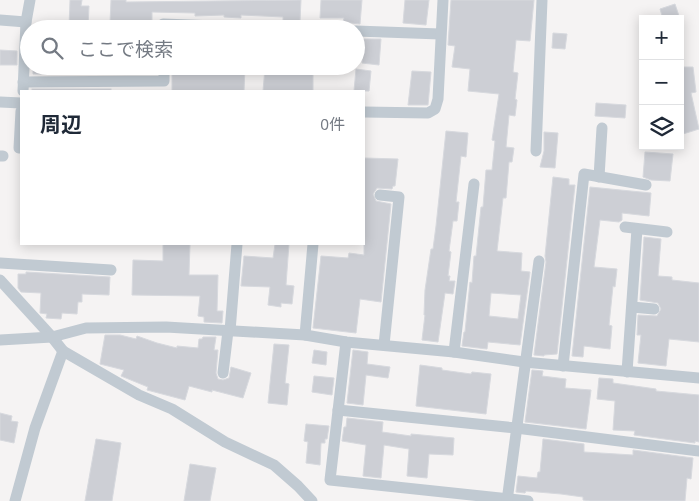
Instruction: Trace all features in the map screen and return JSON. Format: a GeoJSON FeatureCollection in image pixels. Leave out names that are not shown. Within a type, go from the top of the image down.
{"type":"FeatureCollection","features":[{"type":"Feature","properties":{"kind":"street"},"geometry":{"type":"LineString","coordinates":[[26,20],[30,0]]}},
{"type":"Feature","properties":{"kind":"street"},"geometry":{"type":"LineString","coordinates":[[365,112],[428,113],[435,109],[438,99],[443,0]]}},
{"type":"Feature","properties":{"kind":"street"},"geometry":{"type":"LineString","coordinates":[[536,151],[542,0]]}},
{"type":"Feature","properties":{"kind":"street"},"geometry":{"type":"LineString","coordinates":[[0,20],[20,22]]}},
{"type":"Feature","properties":{"kind":"street"},"geometry":{"type":"LineString","coordinates":[[365,31],[440,34]]}},
{"type":"Feature","properties":{"kind":"street"},"geometry":{"type":"LineString","coordinates":[[23,86],[164,81],[164,75]]}},
{"type":"Feature","properties":{"kind":"street"},"geometry":{"type":"LineString","coordinates":[[0,102],[20,104]]}},
{"type":"Feature","properties":{"kind":"street"},"geometry":{"type":"LineString","coordinates":[[599,177],[602,128]]}},
{"type":"Feature","properties":{"kind":"street"},"geometry":{"type":"LineString","coordinates":[[20,130],[20,148]]}},
{"type":"Feature","properties":{"kind":"street"},"geometry":{"type":"LineString","coordinates":[[563,366],[584,174],[646,185]]}},
{"type":"Feature","properties":{"kind":"street"},"geometry":{"type":"LineString","coordinates":[[454,352],[474,184]]}},
{"type":"Feature","properties":{"kind":"street"},"geometry":{"type":"LineString","coordinates":[[380,195],[399,197],[384,345]]}},
{"type":"Feature","properties":{"kind":"street"},"geometry":{"type":"LineString","coordinates":[[625,228],[667,232]]}},
{"type":"Feature","properties":{"kind":"street"},"geometry":{"type":"LineString","coordinates":[[627,372],[637,229]]}},
{"type":"Feature","properties":{"kind":"street"},"geometry":{"type":"LineString","coordinates":[[223,373],[229,331],[236,245]]}},
{"type":"Feature","properties":{"kind":"street"},"geometry":{"type":"LineString","coordinates":[[305,335],[314,245]]}},
{"type":"Feature","properties":{"kind":"street"},"geometry":{"type":"LineString","coordinates":[[507,500],[538,261]]}},
{"type":"Feature","properties":{"kind":"street"},"geometry":{"type":"LineString","coordinates":[[0,263],[110,270]]}},
{"type":"Feature","properties":{"kind":"street"},"geometry":{"type":"LineString","coordinates":[[0,280],[63,351],[139,395],[172,408],[224,442],[274,466],[298,486],[312,501]]}},
{"type":"Feature","properties":{"kind":"street"},"geometry":{"type":"LineString","coordinates":[[632,307],[654,309]]}},
{"type":"Feature","properties":{"kind":"street"},"geometry":{"type":"LineString","coordinates":[[0,340],[52,337],[86,328],[166,327],[305,335],[346,342],[454,352],[524,362],[699,378]]}},
{"type":"Feature","properties":{"kind":"street"},"geometry":{"type":"LineString","coordinates":[[346,342],[330,480],[528,501]]}},
{"type":"Feature","properties":{"kind":"street"},"geometry":{"type":"LineString","coordinates":[[16,501],[35,428],[63,351]]}},
{"type":"Feature","properties":{"kind":"street"},"geometry":{"type":"LineString","coordinates":[[338,410],[516,428],[699,451]]}},
{"type":"Feature","properties":{"kind":"building"},"geometry":{"type":"Polygon","coordinates":[[[70,0],[82,0],[81,6],[89,6],[88,20],[69,20],[70,0]]]}},
{"type":"Feature","properties":{"kind":"building"},"geometry":{"type":"Polygon","coordinates":[[[111,0],[126,0],[126,2],[301,0],[300,20],[283,20],[283,17],[241,15],[241,18],[224,17],[224,15],[195,16],[195,13],[152,12],[152,20],[110,20],[111,0]]]}},
{"type":"Feature","properties":{"kind":"building"},"geometry":{"type":"Polygon","coordinates":[[[321,0],[362,0],[360,20],[320,18],[321,0]]]}},
{"type":"Feature","properties":{"kind":"building"},"geometry":{"type":"Polygon","coordinates":[[[405,0],[429,0],[426,25],[403,23],[405,0]]]}},
{"type":"Feature","properties":{"kind":"building"},"geometry":{"type":"Polygon","coordinates":[[[451,0],[534,0],[530,41],[516,40],[513,72],[518,73],[515,99],[517,100],[515,116],[509,115],[506,147],[514,148],[512,162],[509,162],[506,198],[503,198],[497,251],[522,253],[521,271],[530,272],[520,345],[488,342],[487,349],[462,346],[470,282],[472,283],[474,256],[476,256],[481,207],[483,207],[486,170],[492,170],[495,141],[492,140],[499,94],[468,91],[470,69],[452,67],[455,46],[448,45],[451,0]],[[491,293],[489,316],[518,319],[521,295],[491,293]]]}},
{"type":"Feature","properties":{"kind":"building"},"geometry":{"type":"Polygon","coordinates":[[[675,4],[679,15],[662,15],[660,9],[675,4]]]}},
{"type":"Feature","properties":{"kind":"building"},"geometry":{"type":"Polygon","coordinates":[[[553,33],[567,34],[565,49],[552,48],[553,33]]]}},
{"type":"Feature","properties":{"kind":"building"},"geometry":{"type":"Polygon","coordinates":[[[365,39],[381,39],[379,65],[365,63],[365,39]]]}},
{"type":"Feature","properties":{"kind":"building"},"geometry":{"type":"Polygon","coordinates":[[[0,50],[17,51],[17,65],[0,65],[0,50]]]}},
{"type":"Feature","properties":{"kind":"building"},"geometry":{"type":"Polygon","coordinates":[[[684,67],[693,67],[696,92],[691,93],[699,129],[684,134],[684,67]]]}},
{"type":"Feature","properties":{"kind":"building"},"geometry":{"type":"Polygon","coordinates":[[[365,70],[371,71],[369,91],[354,90],[355,75],[365,75],[365,70]]]}},
{"type":"Feature","properties":{"kind":"building"},"geometry":{"type":"Polygon","coordinates":[[[412,71],[431,72],[428,105],[408,105],[412,71]]]}},
{"type":"Feature","properties":{"kind":"building"},"geometry":{"type":"Polygon","coordinates":[[[172,75],[245,75],[244,90],[172,90],[172,75]]]}},
{"type":"Feature","properties":{"kind":"building"},"geometry":{"type":"Polygon","coordinates":[[[264,75],[313,75],[313,90],[263,90],[264,75]]]}},
{"type":"Feature","properties":{"kind":"building"},"geometry":{"type":"Polygon","coordinates":[[[32,89],[111,89],[111,90],[32,89]]]}},
{"type":"Feature","properties":{"kind":"building"},"geometry":{"type":"Polygon","coordinates":[[[596,103],[626,105],[625,118],[595,116],[596,103]]]}},
{"type":"Feature","properties":{"kind":"building"},"geometry":{"type":"Polygon","coordinates":[[[446,131],[468,133],[466,157],[461,156],[456,202],[459,202],[457,221],[453,221],[449,251],[451,252],[449,281],[455,281],[453,294],[445,293],[438,342],[422,340],[425,290],[431,249],[433,249],[446,131]]]}},
{"type":"Feature","properties":{"kind":"building"},"geometry":{"type":"Polygon","coordinates":[[[544,132],[558,133],[555,168],[540,167],[544,151],[544,132]]]}},
{"type":"Feature","properties":{"kind":"building"},"geometry":{"type":"Polygon","coordinates":[[[645,152],[673,154],[670,181],[651,180],[643,177],[645,152]]]}},
{"type":"Feature","properties":{"kind":"building"},"geometry":{"type":"Polygon","coordinates":[[[365,158],[398,159],[395,186],[392,189],[377,188],[373,194],[376,201],[391,204],[381,302],[360,299],[356,333],[313,328],[321,256],[348,258],[349,253],[364,255],[365,158]]]}},
{"type":"Feature","properties":{"kind":"building"},"geometry":{"type":"Polygon","coordinates":[[[553,177],[569,179],[569,185],[575,185],[557,354],[544,356],[534,355],[546,262],[553,177]]]}},
{"type":"Feature","properties":{"kind":"building"},"geometry":{"type":"Polygon","coordinates":[[[590,187],[651,193],[649,216],[622,213],[622,220],[619,222],[600,220],[594,267],[617,269],[615,287],[613,286],[609,325],[612,326],[610,349],[584,346],[583,357],[572,356],[590,187]]]}},
{"type":"Feature","properties":{"kind":"building"},"geometry":{"type":"Polygon","coordinates":[[[644,237],[661,239],[658,276],[672,277],[672,280],[699,283],[699,342],[669,339],[666,366],[638,363],[641,335],[637,335],[638,315],[657,316],[661,309],[658,303],[640,300],[644,237]]]}},
{"type":"Feature","properties":{"kind":"building"},"geometry":{"type":"Polygon","coordinates":[[[163,245],[190,245],[189,275],[218,275],[217,311],[223,311],[222,323],[204,322],[204,317],[198,316],[200,296],[132,295],[133,260],[163,261],[163,245]]]}},
{"type":"Feature","properties":{"kind":"building"},"geometry":{"type":"Polygon","coordinates":[[[275,245],[289,245],[286,285],[294,286],[292,304],[281,303],[281,307],[268,305],[270,287],[241,286],[244,256],[273,258],[275,245]]]}},
{"type":"Feature","properties":{"kind":"building"},"geometry":{"type":"Polygon","coordinates":[[[26,272],[110,277],[109,295],[82,294],[82,302],[78,302],[77,314],[62,313],[61,319],[46,318],[47,314],[40,313],[41,293],[21,292],[18,288],[18,274],[26,274],[26,272]]]}},
{"type":"Feature","properties":{"kind":"building"},"geometry":{"type":"Polygon","coordinates":[[[105,335],[120,335],[136,339],[137,336],[177,348],[177,346],[198,348],[199,339],[203,337],[216,337],[214,350],[218,350],[216,373],[218,379],[229,378],[231,367],[251,373],[243,398],[189,386],[185,400],[147,390],[148,387],[121,376],[124,370],[100,364],[105,335]]]}},
{"type":"Feature","properties":{"kind":"building"},"geometry":{"type":"Polygon","coordinates":[[[274,344],[289,345],[285,383],[289,384],[287,405],[268,403],[274,344]]]}},
{"type":"Feature","properties":{"kind":"building"},"geometry":{"type":"Polygon","coordinates":[[[314,350],[327,352],[326,365],[312,363],[314,350]]]}},
{"type":"Feature","properties":{"kind":"building"},"geometry":{"type":"Polygon","coordinates":[[[353,350],[368,352],[367,364],[390,367],[388,378],[366,375],[363,405],[347,403],[353,350]]]}},
{"type":"Feature","properties":{"kind":"building"},"geometry":{"type":"Polygon","coordinates":[[[420,365],[471,374],[472,372],[491,374],[486,414],[416,406],[420,365]]]}},
{"type":"Feature","properties":{"kind":"building"},"geometry":{"type":"Polygon","coordinates":[[[532,370],[543,371],[542,376],[566,379],[565,388],[591,390],[586,429],[525,422],[532,370]]]}},
{"type":"Feature","properties":{"kind":"building"},"geometry":{"type":"Polygon","coordinates":[[[314,376],[334,378],[332,395],[312,392],[314,376]]]}},
{"type":"Feature","properties":{"kind":"building"},"geometry":{"type":"Polygon","coordinates":[[[599,378],[613,379],[613,383],[656,389],[656,391],[699,395],[699,442],[634,435],[635,431],[613,430],[615,401],[597,399],[599,378]]]}},
{"type":"Feature","properties":{"kind":"building"},"geometry":{"type":"Polygon","coordinates":[[[0,413],[12,416],[11,421],[18,422],[14,443],[0,440],[0,413]]]}},
{"type":"Feature","properties":{"kind":"building"},"geometry":{"type":"Polygon","coordinates":[[[347,418],[383,422],[382,432],[411,436],[411,434],[454,438],[453,455],[429,454],[427,478],[407,476],[409,449],[384,445],[381,478],[363,476],[366,445],[342,441],[347,418]]]}},
{"type":"Feature","properties":{"kind":"building"},"geometry":{"type":"Polygon","coordinates":[[[306,424],[329,426],[327,439],[325,439],[325,443],[321,443],[320,465],[306,463],[308,442],[304,441],[306,424]]]}},
{"type":"Feature","properties":{"kind":"building"},"geometry":{"type":"Polygon","coordinates":[[[96,439],[121,443],[112,501],[85,501],[96,439]]]}},
{"type":"Feature","properties":{"kind":"building"},"geometry":{"type":"Polygon","coordinates":[[[543,439],[584,444],[584,452],[633,455],[633,450],[693,458],[691,479],[687,478],[685,501],[590,501],[583,500],[583,497],[561,494],[516,492],[518,476],[537,478],[538,472],[540,472],[543,439]]]}},
{"type":"Feature","properties":{"kind":"building"},"geometry":{"type":"Polygon","coordinates":[[[190,464],[216,468],[210,501],[184,501],[190,464]]]}}]}
